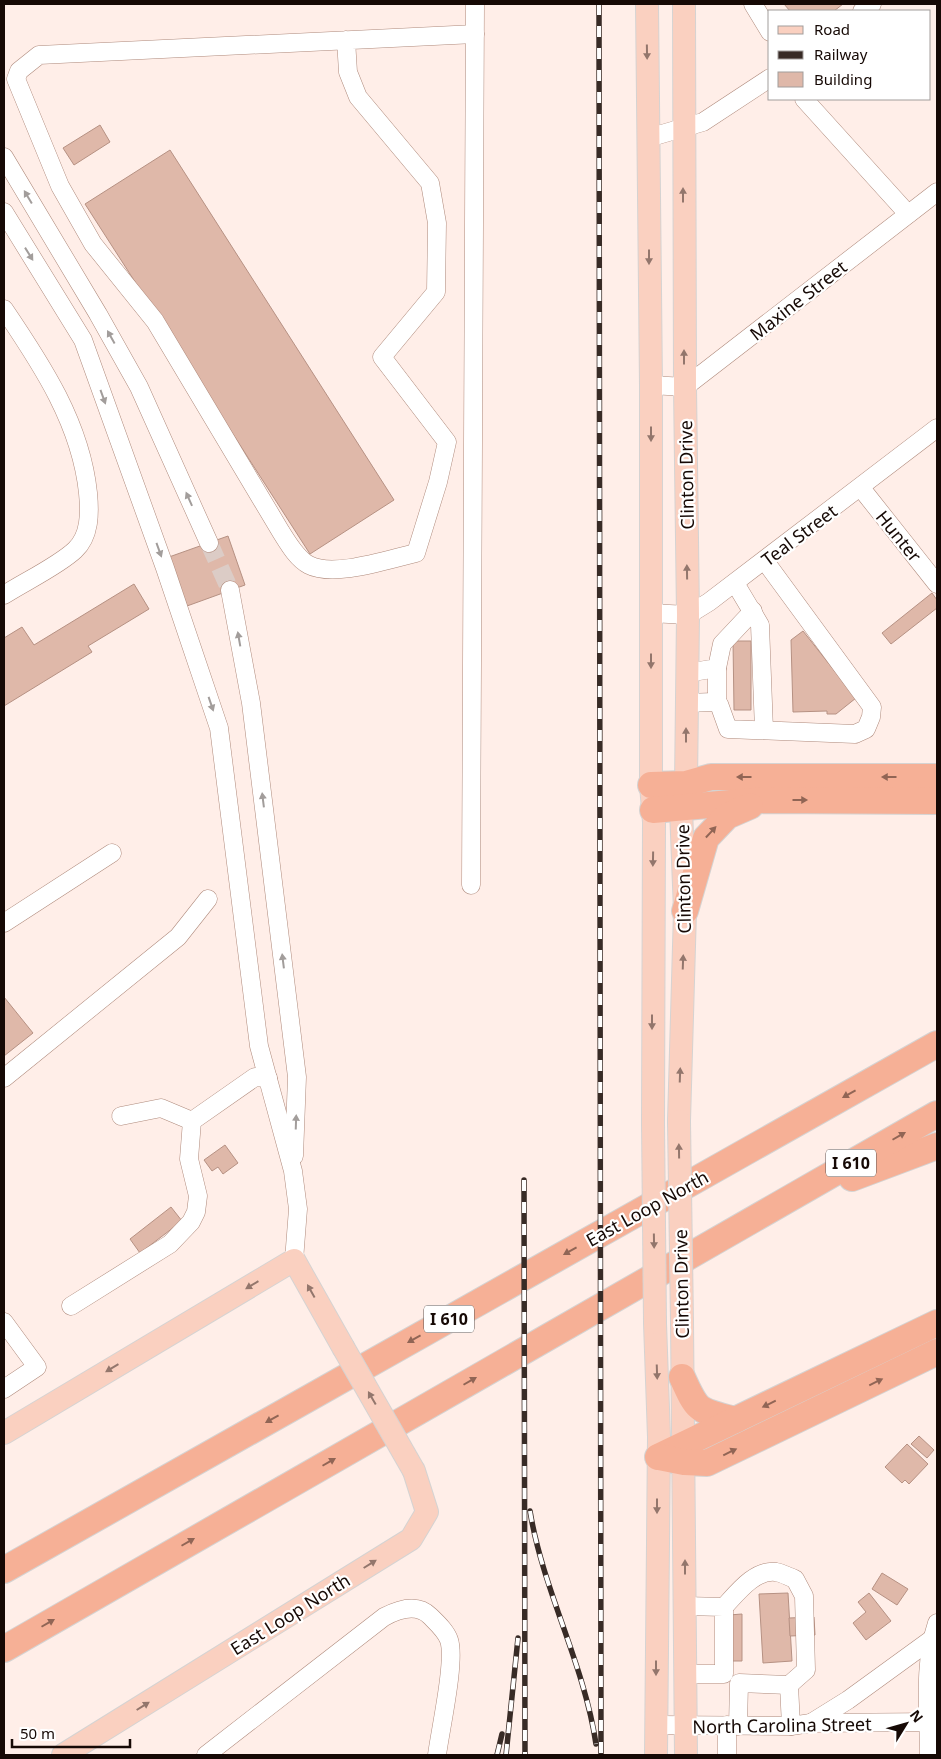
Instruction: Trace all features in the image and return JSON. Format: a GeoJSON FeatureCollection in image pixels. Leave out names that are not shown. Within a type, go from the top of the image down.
{"type":"FeatureCollection","features":[{"type":"Feature","properties":{"kind":"highway"},"geometry":{"type":"LineString","coordinates":[[652,798],[686,784],[710,777],[937,777]]}},
{"type":"Feature","properties":{"kind":"highway"},"geometry":{"type":"LineString","coordinates":[[652,798],[682,809],[764,800],[937,801]]}},
{"type":"Feature","properties":{"kind":"highway"},"geometry":{"type":"LineString","coordinates":[[685,911],[706,838],[727,816],[764,800]]}},
{"type":"Feature","properties":{"kind":"highway"},"geometry":{"type":"LineString","coordinates":[[892,1070],[937,1025]]}},
{"type":"Feature","properties":{"kind":"highway","name":"East Loop North"},"geometry":{"type":"LineString","coordinates":[[5,1569],[937,1044]]}},
{"type":"Feature","properties":{"kind":"highway","name":"I 610"},"geometry":{"type":"LineString","coordinates":[[4,1648],[937,1114]]}},
{"type":"Feature","properties":{"kind":"highway"},"geometry":{"type":"LineString","coordinates":[[765,1211],[937,1146]]}},
{"type":"Feature","properties":{"kind":"highway"},"geometry":{"type":"LineString","coordinates":[[683,1455],[735,1420],[937,1323]]}},
{"type":"Feature","properties":{"kind":"highway"},"geometry":{"type":"LineString","coordinates":[[658,1457],[683,1455],[707,1463],[937,1352]]}},
{"type":"Feature","properties":{"kind":"highway"},"geometry":{"type":"LineString","coordinates":[[682,1377],[694,1404],[705,1412],[735,1420]]}},
{"type":"Feature","properties":{"kind":"main road","name":"Clinton Drive"},"geometry":{"type":"LineString","coordinates":[[646,4],[651,385],[652,1123],[658,1457],[656,1755]]}},
{"type":"Feature","properties":{"kind":"main road","name":"Clinton Drive"},"geometry":{"type":"LineString","coordinates":[[684,4],[684,387],[688,615],[686,784],[682,809],[685,911],[679,1121],[686,1755]]}},
{"type":"Feature","properties":{"kind":"main road","name":"East Loop North"},"geometry":{"type":"LineString","coordinates":[[63,1755],[411,1539],[427,1512],[414,1471],[294,1260]]}},
{"type":"Feature","properties":{"kind":"main road"},"geometry":{"type":"LineString","coordinates":[[4,1433],[294,1260]]}},
{"type":"Feature","properties":{"kind":"street"},"geometry":{"type":"LineString","coordinates":[[472,885],[474,4]]}},
{"type":"Feature","properties":{"kind":"street"},"geometry":{"type":"LineString","coordinates":[[753,4],[768,29]]}},
{"type":"Feature","properties":{"kind":"street"},"geometry":{"type":"LineString","coordinates":[[346,40],[348,72],[358,97],[430,183],[438,223],[436,292],[382,357],[447,442],[438,482],[416,553],[340,570],[309,565],[280,532],[155,321],[93,244],[60,186],[16,79],[18,71],[39,55],[346,40],[475,34]]}},
{"type":"Feature","properties":{"kind":"street"},"geometry":{"type":"LineString","coordinates":[[648,138],[704,122],[768,79]]}},
{"type":"Feature","properties":{"kind":"street"},"geometry":{"type":"LineString","coordinates":[[805,100],[908,214]]}},
{"type":"Feature","properties":{"kind":"street"},"geometry":{"type":"LineString","coordinates":[[4,157],[98,314],[139,387],[209,543]]}},
{"type":"Feature","properties":{"kind":"street","name":"Maxine Street"},"geometry":{"type":"LineString","coordinates":[[684,387],[937,192]]}},
{"type":"Feature","properties":{"kind":"street"},"geometry":{"type":"LineString","coordinates":[[4,212],[83,340],[165,568],[219,728],[259,1046],[293,1171],[298,1209],[294,1260]]}},
{"type":"Feature","properties":{"kind":"street"},"geometry":{"type":"LineString","coordinates":[[4,308],[34,354],[59,398],[78,443],[86,473],[90,507],[89,523],[75,550],[4,595]]}},
{"type":"Feature","properties":{"kind":"street"},"geometry":{"type":"LineString","coordinates":[[651,385],[684,387]]}},
{"type":"Feature","properties":{"kind":"street","name":"Teal Street"},"geometry":{"type":"LineString","coordinates":[[688,615],[765,561],[937,428]]}},
{"type":"Feature","properties":{"kind":"street","name":"Hunter"},"geometry":{"type":"LineString","coordinates":[[861,488],[937,584]]}},
{"type":"Feature","properties":{"kind":"street"},"geometry":{"type":"LineString","coordinates":[[686,704],[719,704],[728,729],[855,734],[866,729],[871,717],[872,707],[765,561]]}},
{"type":"Feature","properties":{"kind":"street"},"geometry":{"type":"LineString","coordinates":[[735,583],[760,625],[764,730]]}},
{"type":"Feature","properties":{"kind":"street"},"geometry":{"type":"LineString","coordinates":[[230,590],[251,703],[297,1077],[293,1171]]}},
{"type":"Feature","properties":{"kind":"street"},"geometry":{"type":"LineString","coordinates":[[716,703],[718,668],[722,644],[753,611]]}},
{"type":"Feature","properties":{"kind":"street"},"geometry":{"type":"LineString","coordinates":[[650,613],[688,615]]}},
{"type":"Feature","properties":{"kind":"street"},"geometry":{"type":"LineString","coordinates":[[687,672],[718,668]]}},
{"type":"Feature","properties":{"kind":"street"},"geometry":{"type":"LineString","coordinates":[[4,923],[112,853]]}},
{"type":"Feature","properties":{"kind":"street"},"geometry":{"type":"LineString","coordinates":[[4,1078],[178,937],[208,899]]}},
{"type":"Feature","properties":{"kind":"street"},"geometry":{"type":"LineString","coordinates":[[192,1121],[255,1077],[268,1078]]}},
{"type":"Feature","properties":{"kind":"street"},"geometry":{"type":"LineString","coordinates":[[122,1116],[160,1108],[192,1121]]}},
{"type":"Feature","properties":{"kind":"street"},"geometry":{"type":"LineString","coordinates":[[71,1306],[170,1244],[191,1222],[196,1212],[198,1196],[189,1159],[192,1121]]}},
{"type":"Feature","properties":{"kind":"street"},"geometry":{"type":"LineString","coordinates":[[4,1322],[37,1367],[4,1388]]}},
{"type":"Feature","properties":{"kind":"street"},"geometry":{"type":"LineString","coordinates":[[685,1606],[724,1606],[742,1588],[761,1574],[776,1572],[795,1580],[804,1596],[806,1670],[789,1685],[739,1684],[724,1674],[685,1674]]}},
{"type":"Feature","properties":{"kind":"street"},"geometry":{"type":"LineString","coordinates":[[724,1606],[724,1674]]}},
{"type":"Feature","properties":{"kind":"street"},"geometry":{"type":"LineString","coordinates":[[206,1755],[384,1617],[397,1610],[412,1608],[426,1612],[439,1625],[449,1640],[451,1657],[436,1755]]}},
{"type":"Feature","properties":{"kind":"street"},"geometry":{"type":"LineString","coordinates":[[929,1755],[933,1722],[928,1670],[934,1631]]}},
{"type":"Feature","properties":{"kind":"street"},"geometry":{"type":"LineString","coordinates":[[811,1723],[848,1700],[934,1631]]}},
{"type":"Feature","properties":{"kind":"street"},"geometry":{"type":"LineString","coordinates":[[727,1755],[739,1684]]}},
{"type":"Feature","properties":{"kind":"street"},"geometry":{"type":"LineString","coordinates":[[789,1685],[792,1726]]}},
{"type":"Feature","properties":{"kind":"street","name":"North Carolina Street"},"geometry":{"type":"LineString","coordinates":[[656,1725],[792,1726],[811,1723],[933,1722]]}},
{"type":"Feature","properties":{"kind":"building"},"geometry":{"type":"Polygon","coordinates":[[[784,4],[843,4],[835,10],[789,10],[784,4]]]}},
{"type":"Feature","properties":{"kind":"building"},"geometry":{"type":"Polygon","coordinates":[[[100,125],[110,142],[74,165],[63,148],[100,125]]]}},
{"type":"Feature","properties":{"kind":"building"},"geometry":{"type":"Polygon","coordinates":[[[170,150],[394,500],[310,554],[85,204],[170,150]]]}},
{"type":"Feature","properties":{"kind":"building"},"geometry":{"type":"Polygon","coordinates":[[[228,536],[245,585],[187,606],[169,557],[228,536]]]}},
{"type":"Feature","properties":{"kind":"building"},"geometry":{"type":"Polygon","coordinates":[[[134,584],[149,609],[88,646],[92,652],[4,706],[4,638],[22,627],[34,645],[134,584]]]}},
{"type":"Feature","properties":{"kind":"building"},"geometry":{"type":"Polygon","coordinates":[[[932,593],[937,600],[937,608],[891,644],[882,633],[932,593]]]}},
{"type":"Feature","properties":{"kind":"building"},"geometry":{"type":"Polygon","coordinates":[[[803,631],[856,698],[836,714],[827,714],[827,711],[793,712],[791,640],[803,631]]]}},
{"type":"Feature","properties":{"kind":"building"},"geometry":{"type":"Polygon","coordinates":[[[733,641],[751,641],[751,710],[734,710],[733,641]]]}},
{"type":"Feature","properties":{"kind":"building"},"geometry":{"type":"Polygon","coordinates":[[[4,997],[33,1033],[4,1056],[4,997]]]}},
{"type":"Feature","properties":{"kind":"building"},"geometry":{"type":"Polygon","coordinates":[[[225,1145],[238,1163],[223,1174],[218,1167],[212,1171],[204,1160],[225,1145]]]}},
{"type":"Feature","properties":{"kind":"building"},"geometry":{"type":"Polygon","coordinates":[[[171,1207],[182,1221],[140,1253],[130,1239],[171,1207]]]}},
{"type":"Feature","properties":{"kind":"building"},"geometry":{"type":"Polygon","coordinates":[[[919,1436],[934,1450],[927,1458],[911,1444],[919,1436]]]}},
{"type":"Feature","properties":{"kind":"building"},"geometry":{"type":"Polygon","coordinates":[[[907,1444],[928,1464],[909,1484],[905,1480],[902,1483],[885,1467],[907,1444]]]}},
{"type":"Feature","properties":{"kind":"building"},"geometry":{"type":"Polygon","coordinates":[[[882,1573],[908,1589],[897,1605],[872,1589],[882,1573]]]}},
{"type":"Feature","properties":{"kind":"building"},"geometry":{"type":"Polygon","coordinates":[[[788,1593],[792,1661],[763,1663],[759,1594],[788,1593]]]}},
{"type":"Feature","properties":{"kind":"building"},"geometry":{"type":"Polygon","coordinates":[[[869,1593],[891,1621],[866,1640],[853,1623],[866,1612],[858,1602],[869,1593]]]}},
{"type":"Feature","properties":{"kind":"building"},"geometry":{"type":"Polygon","coordinates":[[[742,1614],[742,1661],[730,1661],[729,1615],[742,1614]]]}},
{"type":"Feature","properties":{"kind":"building"},"geometry":{"type":"Polygon","coordinates":[[[814,1617],[815,1635],[790,1636],[789,1618],[814,1617]]]}},
{"type":"Feature","properties":{"kind":"tunnel"},"geometry":{"type":"LineString","coordinates":[[209,543],[230,590]]}},
{"type":"Feature","properties":{"kind":"railway"},"geometry":{"type":"LineString","coordinates":[[599,4],[601,1755]]}},
{"type":"Feature","properties":{"kind":"railway"},"geometry":{"type":"LineString","coordinates":[[524,1180],[525,1755]]}},
{"type":"Feature","properties":{"kind":"railway"},"geometry":{"type":"LineString","coordinates":[[530,1511],[544,1570],[582,1685],[596,1744]]}},
{"type":"Feature","properties":{"kind":"railway"},"geometry":{"type":"LineString","coordinates":[[506,1755],[518,1638]]}},
{"type":"Feature","properties":{"kind":"railway"},"geometry":{"type":"LineString","coordinates":[[497,1755],[502,1734]]}}]}
